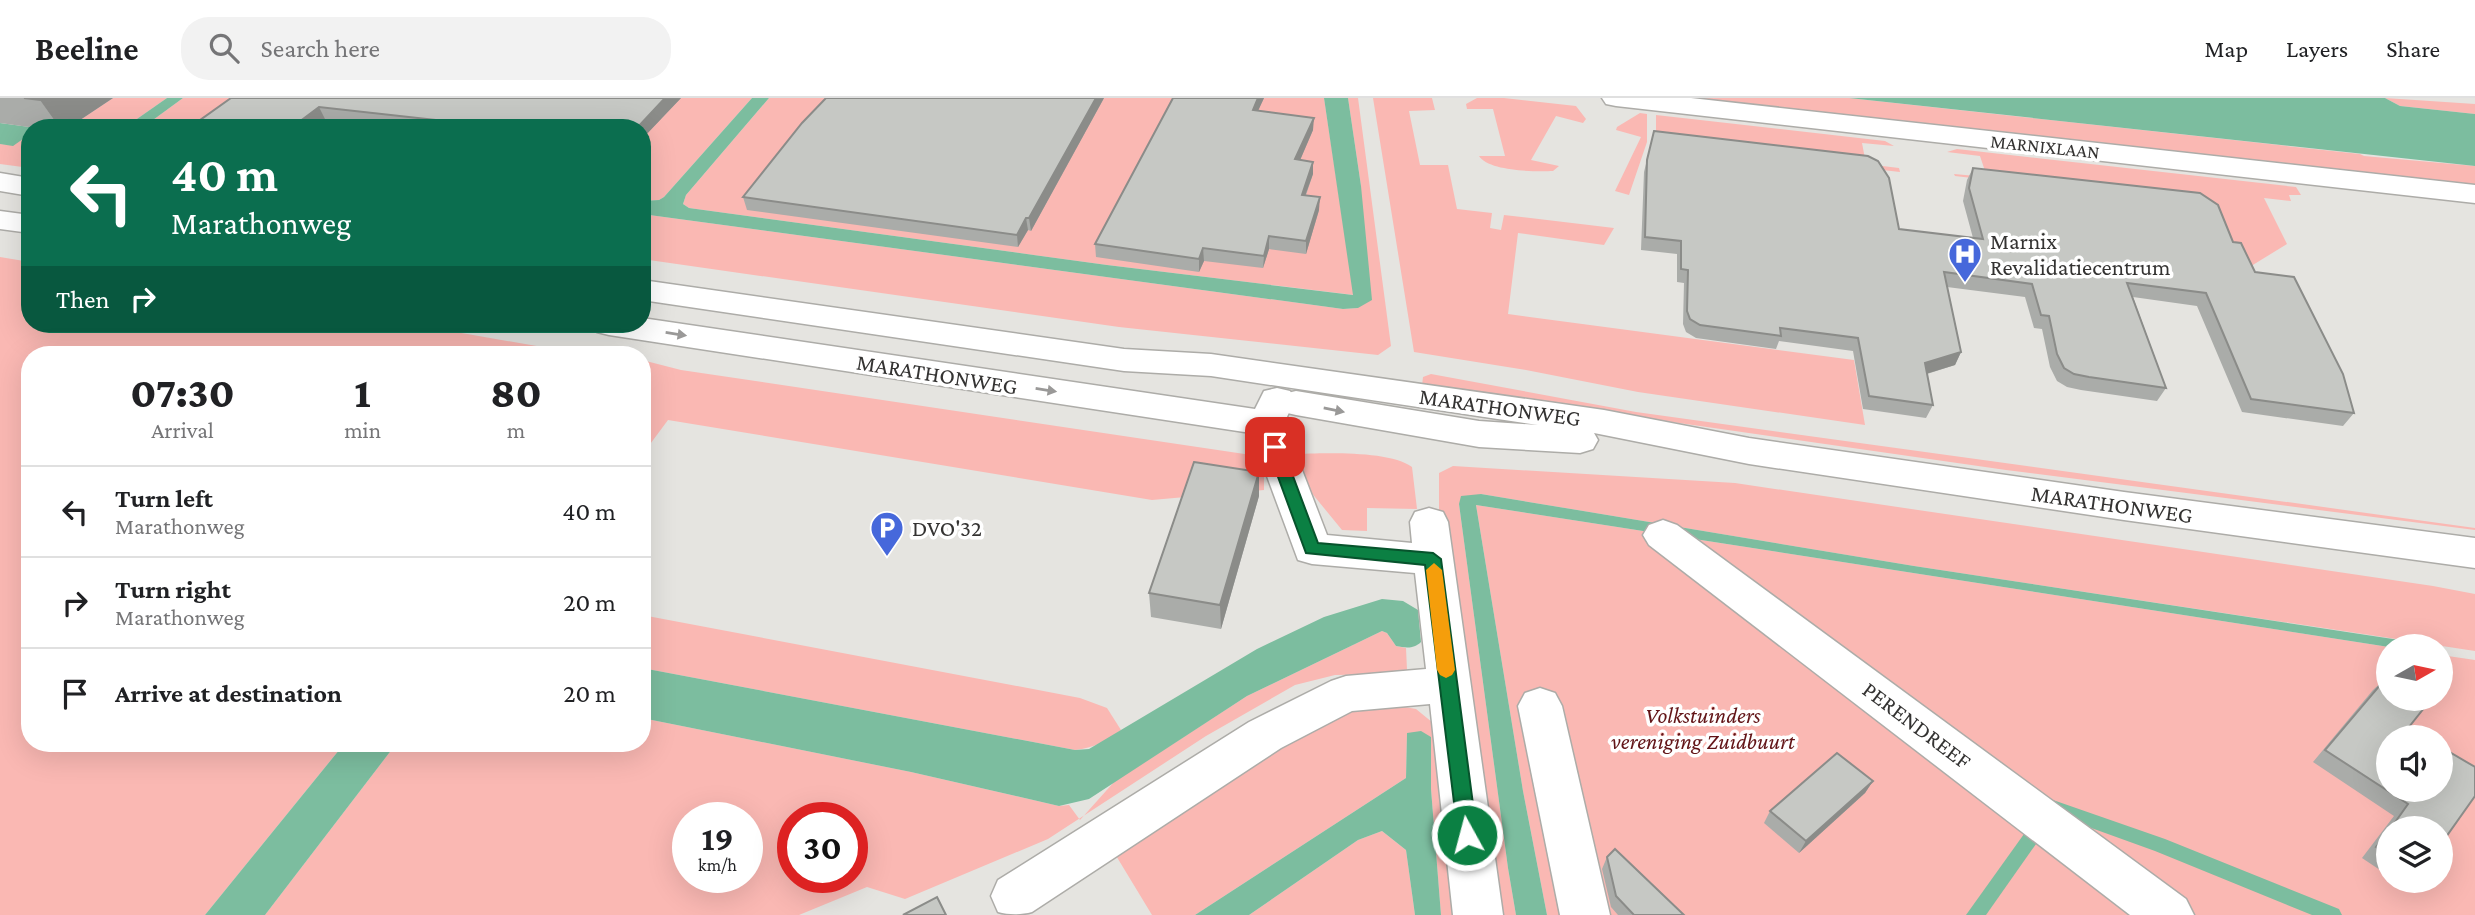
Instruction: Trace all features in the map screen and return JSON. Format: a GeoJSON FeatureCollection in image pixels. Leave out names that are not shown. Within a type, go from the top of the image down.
{"type":"FeatureCollection","features":[{"type":"Feature","properties":{"kind":"main road","name":"MARNIXLAAN"},"geometry":{"type":"LineString","coordinates":[[1616,98],[2475,194]]}},
{"type":"Feature","properties":{"kind":"main road"},"geometry":{"type":"LineString","coordinates":[[0,182],[21,186]]}},
{"type":"Feature","properties":{"kind":"main road"},"geometry":{"type":"LineString","coordinates":[[0,220],[21,223]]}},
{"type":"Feature","properties":{"kind":"main road","name":"MARATHONWEG"},"geometry":{"type":"LineString","coordinates":[[651,291],[1124,360],[1211,365],[1604,422],[1749,451],[2138,508],[2475,553]]}},
{"type":"Feature","properties":{"kind":"main road","name":"MARATHONWEG"},"geometry":{"type":"LineString","coordinates":[[651,330],[1271,411],[1479,434],[1749,451]]}},
{"type":"Feature","properties":{"kind":"main road","name":"MARATHONWEG"},"geometry":{"type":"LineString","coordinates":[[1124,360],[1271,411]]}},
{"type":"Feature","properties":{"kind":"main road"},"geometry":{"type":"LineString","coordinates":[[1271,411],[1312,549],[1431,541],[1478,915]]}},
{"type":"Feature","properties":{"kind":"main road","name":"PERENDREEF"},"geometry":{"type":"LineString","coordinates":[[1663,535],[2169,915]]}},
{"type":"Feature","properties":{"kind":"main road"},"geometry":{"type":"LineString","coordinates":[[1015,896],[1265,735],[1346,694],[1448,685]]}},
{"type":"Feature","properties":{"kind":"main road"},"geometry":{"type":"LineString","coordinates":[[1541,706],[1585,915]]}},
{"type":"Feature","properties":{"kind":"green space"},"geometry":{"type":"Polygon","coordinates":[[[113,98],[167,98],[137,119],[82,119],[113,98]]]}},
{"type":"Feature","properties":{"kind":"green space"},"geometry":{"type":"Polygon","coordinates":[[[183,98],[752,98],[664,197],[651,200],[651,119],[154,119],[183,98]]]}},
{"type":"Feature","properties":{"kind":"green space"},"geometry":{"type":"Polygon","coordinates":[[[769,98],[1324,98],[1354,295],[1107,265],[689,208],[683,204],[686,195],[769,98]]]}},
{"type":"Feature","properties":{"kind":"green space"},"geometry":{"type":"Polygon","coordinates":[[[1348,98],[1358,98],[1391,346],[1378,355],[1119,327],[651,260],[651,215],[1343,309],[1358,308],[1361,186],[1348,98]]]}},
{"type":"Feature","properties":{"kind":"green space"},"geometry":{"type":"Polygon","coordinates":[[[1373,98],[1432,98],[1435,110],[1409,111],[1420,165],[1448,165],[1457,209],[1492,213],[1490,228],[1501,230],[1504,215],[1614,228],[1604,245],[1518,233],[1508,314],[1854,360],[1865,425],[1638,392],[1414,352],[1373,98]]]}},
{"type":"Feature","properties":{"kind":"green space"},"geometry":{"type":"Polygon","coordinates":[[[1477,98],[1504,98],[1576,106],[1586,119],[1583,123],[1556,116],[1531,160],[1559,166],[1553,171],[1502,168],[1484,161],[1479,156],[1505,156],[1493,109],[1467,109],[1466,104],[1477,98]]]}},
{"type":"Feature","properties":{"kind":"green space"},"geometry":{"type":"Polygon","coordinates":[[[1673,98],[1849,98],[2475,166],[2475,186],[1673,98]]]}},
{"type":"Feature","properties":{"kind":"green space"},"geometry":{"type":"Polygon","coordinates":[[[2385,98],[2475,104],[2475,114],[2400,106],[2385,98]]]}},
{"type":"Feature","properties":{"kind":"green space"},"geometry":{"type":"Polygon","coordinates":[[[1640,113],[1647,114],[1647,142],[1629,195],[1615,191],[1641,137],[1616,130],[1640,113]]]}},
{"type":"Feature","properties":{"kind":"green space"},"geometry":{"type":"Polygon","coordinates":[[[1656,115],[1885,141],[1894,146],[1862,143],[1866,164],[1899,168],[1900,172],[1656,144],[1656,115]]]}},
{"type":"Feature","properties":{"kind":"green space"},"geometry":{"type":"Polygon","coordinates":[[[21,140],[21,167],[0,164],[0,144],[13,145],[21,140]]]}},
{"type":"Feature","properties":{"kind":"green space"},"geometry":{"type":"Polygon","coordinates":[[[1957,149],[2296,187],[2301,195],[2289,195],[2291,201],[2264,198],[2287,244],[2243,271],[2049,187],[1955,176],[1954,174],[1987,177],[1980,156],[1947,152],[1957,149]]]}},
{"type":"Feature","properties":{"kind":"green space"},"geometry":{"type":"Polygon","coordinates":[[[0,257],[21,260],[21,333],[462,333],[536,346],[21,346],[21,752],[337,752],[205,915],[0,915],[0,257]]]}},
{"type":"Feature","properties":{"kind":"green space"},"geometry":{"type":"Polygon","coordinates":[[[651,362],[681,370],[1258,456],[1264,461],[1264,490],[1152,500],[668,420],[651,443],[651,362]]]}},
{"type":"Feature","properties":{"kind":"green space"},"geometry":{"type":"Polygon","coordinates":[[[1431,374],[1636,412],[2475,530],[2006,470],[1422,386],[1423,377],[1431,374]]]}},
{"type":"Feature","properties":{"kind":"green space"},"geometry":{"type":"Polygon","coordinates":[[[1293,454],[1372,455],[1402,462],[1412,467],[1417,509],[1367,508],[1367,531],[1342,530],[1297,475],[1293,454]]]}},
{"type":"Feature","properties":{"kind":"green space"},"geometry":{"type":"Polygon","coordinates":[[[1453,466],[1735,483],[2433,586],[2475,594],[2475,651],[2454,648],[2454,634],[2376,636],[1914,566],[1481,494],[1459,504],[1516,915],[1495,915],[1439,517],[1439,473],[1453,466]]]}},
{"type":"Feature","properties":{"kind":"green space","name":"Volkstuinders vereniging Zuidbuurt"},"geometry":{"type":"Polygon","coordinates":[[[1476,505],[2376,645],[2376,711],[2453,711],[2454,657],[2475,660],[2475,915],[1547,915],[1523,791],[1476,505]]]}},
{"type":"Feature","properties":{"kind":"green space"},"geometry":{"type":"Polygon","coordinates":[[[651,617],[1080,698],[1107,708],[1121,730],[1100,743],[1075,750],[651,670],[651,617]]]}},
{"type":"Feature","properties":{"kind":"green space"},"geometry":{"type":"Polygon","coordinates":[[[1382,631],[1387,633],[1396,646],[1406,648],[1407,670],[1397,674],[1335,675],[1295,685],[1206,736],[1084,816],[1114,782],[1247,696],[1382,631]]]}},
{"type":"Feature","properties":{"kind":"green space"},"geometry":{"type":"Polygon","coordinates":[[[1399,706],[1416,709],[1438,727],[1472,915],[1441,915],[1431,789],[1431,737],[1407,733],[1406,778],[1195,915],[1152,915],[1115,854],[1313,724],[1352,708],[1399,706]]]}},
{"type":"Feature","properties":{"kind":"green space"},"geometry":{"type":"Polygon","coordinates":[[[651,720],[911,772],[1059,806],[1069,805],[1079,819],[1048,839],[905,899],[868,887],[868,802],[777,802],[777,893],[852,893],[799,915],[265,915],[390,752],[651,752],[651,720]]]}},
{"type":"Feature","properties":{"kind":"green space"},"geometry":{"type":"Polygon","coordinates":[[[1382,831],[1406,850],[1415,915],[1249,915],[1358,840],[1382,831]]]}},
{"type":"Feature","properties":{"kind":"shaded area"},"geometry":{"type":"Polygon","coordinates":[[[167,98],[183,98],[154,119],[137,119],[167,98]]]}},
{"type":"Feature","properties":{"kind":"shaded area"},"geometry":{"type":"Polygon","coordinates":[[[752,98],[769,98],[686,195],[683,204],[689,208],[1107,265],[1353,295],[1324,98],[1348,98],[1361,186],[1372,300],[1358,308],[1343,309],[651,215],[651,200],[664,197],[752,98]]]}},
{"type":"Feature","properties":{"kind":"shaded area"},"geometry":{"type":"Polygon","coordinates":[[[1849,98],[2385,98],[2400,106],[2475,114],[2475,166],[1849,98]]]}},
{"type":"Feature","properties":{"kind":"shaded area"},"geometry":{"type":"Polygon","coordinates":[[[0,123],[21,126],[21,140],[13,146],[0,144],[0,123]]]}},
{"type":"Feature","properties":{"kind":"shaded area"},"geometry":{"type":"Polygon","coordinates":[[[1481,494],[1914,566],[2376,636],[2376,645],[1476,505],[1523,791],[1547,915],[1516,915],[1459,504],[1461,496],[1481,494]]]}},
{"type":"Feature","properties":{"kind":"shaded area"},"geometry":{"type":"Polygon","coordinates":[[[1382,599],[1403,601],[1418,610],[1421,642],[1410,647],[1396,646],[1387,633],[1382,631],[1247,696],[1089,799],[1059,806],[911,772],[651,720],[651,670],[1075,750],[1089,749],[1257,649],[1324,617],[1382,599]]]}},
{"type":"Feature","properties":{"kind":"shaded area"},"geometry":{"type":"Polygon","coordinates":[[[1421,731],[1431,737],[1431,789],[1441,915],[1415,915],[1406,850],[1382,831],[1358,840],[1249,915],[1195,915],[1406,778],[1407,733],[1421,731]]]}},
{"type":"Feature","properties":{"kind":"shaded area"},"geometry":{"type":"Polygon","coordinates":[[[337,752],[390,752],[265,915],[205,915],[337,752]]]}},
{"type":"Feature","properties":{"kind":"building"},"geometry":{"type":"Polygon","coordinates":[[[231,98],[665,98],[645,119],[427,119],[319,107],[303,119],[202,119],[231,98]]]}},
{"type":"Feature","properties":{"kind":"building"},"geometry":{"type":"Polygon","coordinates":[[[826,98],[1096,98],[1017,235],[743,197],[802,123],[826,98]]]}},
{"type":"Feature","properties":{"kind":"building"},"geometry":{"type":"Polygon","coordinates":[[[1173,98],[1258,98],[1253,110],[1314,118],[1295,159],[1313,162],[1302,195],[1320,197],[1306,241],[1269,236],[1264,256],[1203,248],[1199,259],[1095,244],[1173,98]]]}},
{"type":"Feature","properties":{"kind":"building","name":"Marnix Revalidatiecentrum"},"geometry":{"type":"Polygon","coordinates":[[[1654,131],[1868,156],[1878,161],[1889,178],[1899,229],[1983,239],[1969,188],[1973,168],[2200,193],[2218,205],[2233,242],[2241,243],[2255,272],[2294,277],[2343,374],[2354,413],[2251,399],[2206,293],[2127,283],[2166,388],[2074,374],[2064,368],[2057,354],[2049,316],[2041,315],[2032,284],[1944,272],[1961,352],[1925,363],[1933,405],[1869,396],[1858,338],[1780,328],[1781,336],[1700,325],[1690,319],[1687,311],[1688,270],[1681,269],[1681,241],[1645,237],[1647,160],[1654,131]]]}},
{"type":"Feature","properties":{"kind":"building"},"geometry":{"type":"Polygon","coordinates":[[[1194,462],[1259,472],[1220,605],[1149,593],[1194,462]]]}},
{"type":"Feature","properties":{"kind":"building"},"geometry":{"type":"Polygon","coordinates":[[[2376,690],[2376,711],[2422,711],[2411,725],[2376,725],[2376,783],[2325,750],[2376,690]]]}},
{"type":"Feature","properties":{"kind":"building"},"geometry":{"type":"Polygon","coordinates":[[[1837,753],[1873,781],[1806,841],[1770,811],[1837,753]]]}},
{"type":"Feature","properties":{"kind":"building"},"geometry":{"type":"Polygon","coordinates":[[[2453,754],[2475,767],[2475,796],[2453,827],[2453,816],[2400,816],[2408,804],[2405,802],[2453,802],[2453,754]]]}},
{"type":"Feature","properties":{"kind":"building"},"geometry":{"type":"Polygon","coordinates":[[[1615,849],[1684,915],[1634,915],[1616,896],[1607,857],[1615,849]]]}},
{"type":"Feature","properties":{"kind":"building"},"geometry":{"type":"Polygon","coordinates":[[[937,897],[946,915],[903,915],[937,897]]]}},
{"type":"Feature","properties":{"kind":"waterway"},"geometry":{"type":"LineString","coordinates":[[2053,807],[2159,845],[2333,915]]}},
{"type":"Feature","properties":{"kind":"waterway"},"geometry":{"type":"LineString","coordinates":[[1975,915],[2030,839]]}},
{"type":"Feature","properties":{"kind":"slow traffic"},"geometry":{"type":"LineString","coordinates":[[1434,570],[1446,670]]}},
{"type":"Feature","properties":{"kind":"place","name":"Marnix Revalidatiecentrum"},"geometry":{"type":"Point","coordinates":[1965,284]}},
{"type":"Feature","properties":{"kind":"place","name":"DVO'32"},"geometry":{"type":"Point","coordinates":[887,558]}},
{"type":"Feature","properties":{"kind":"route"},"geometry":{"type":"LineString","coordinates":[[1275,447],[1312,549],[1433,559],[1467,835]]}}]}
